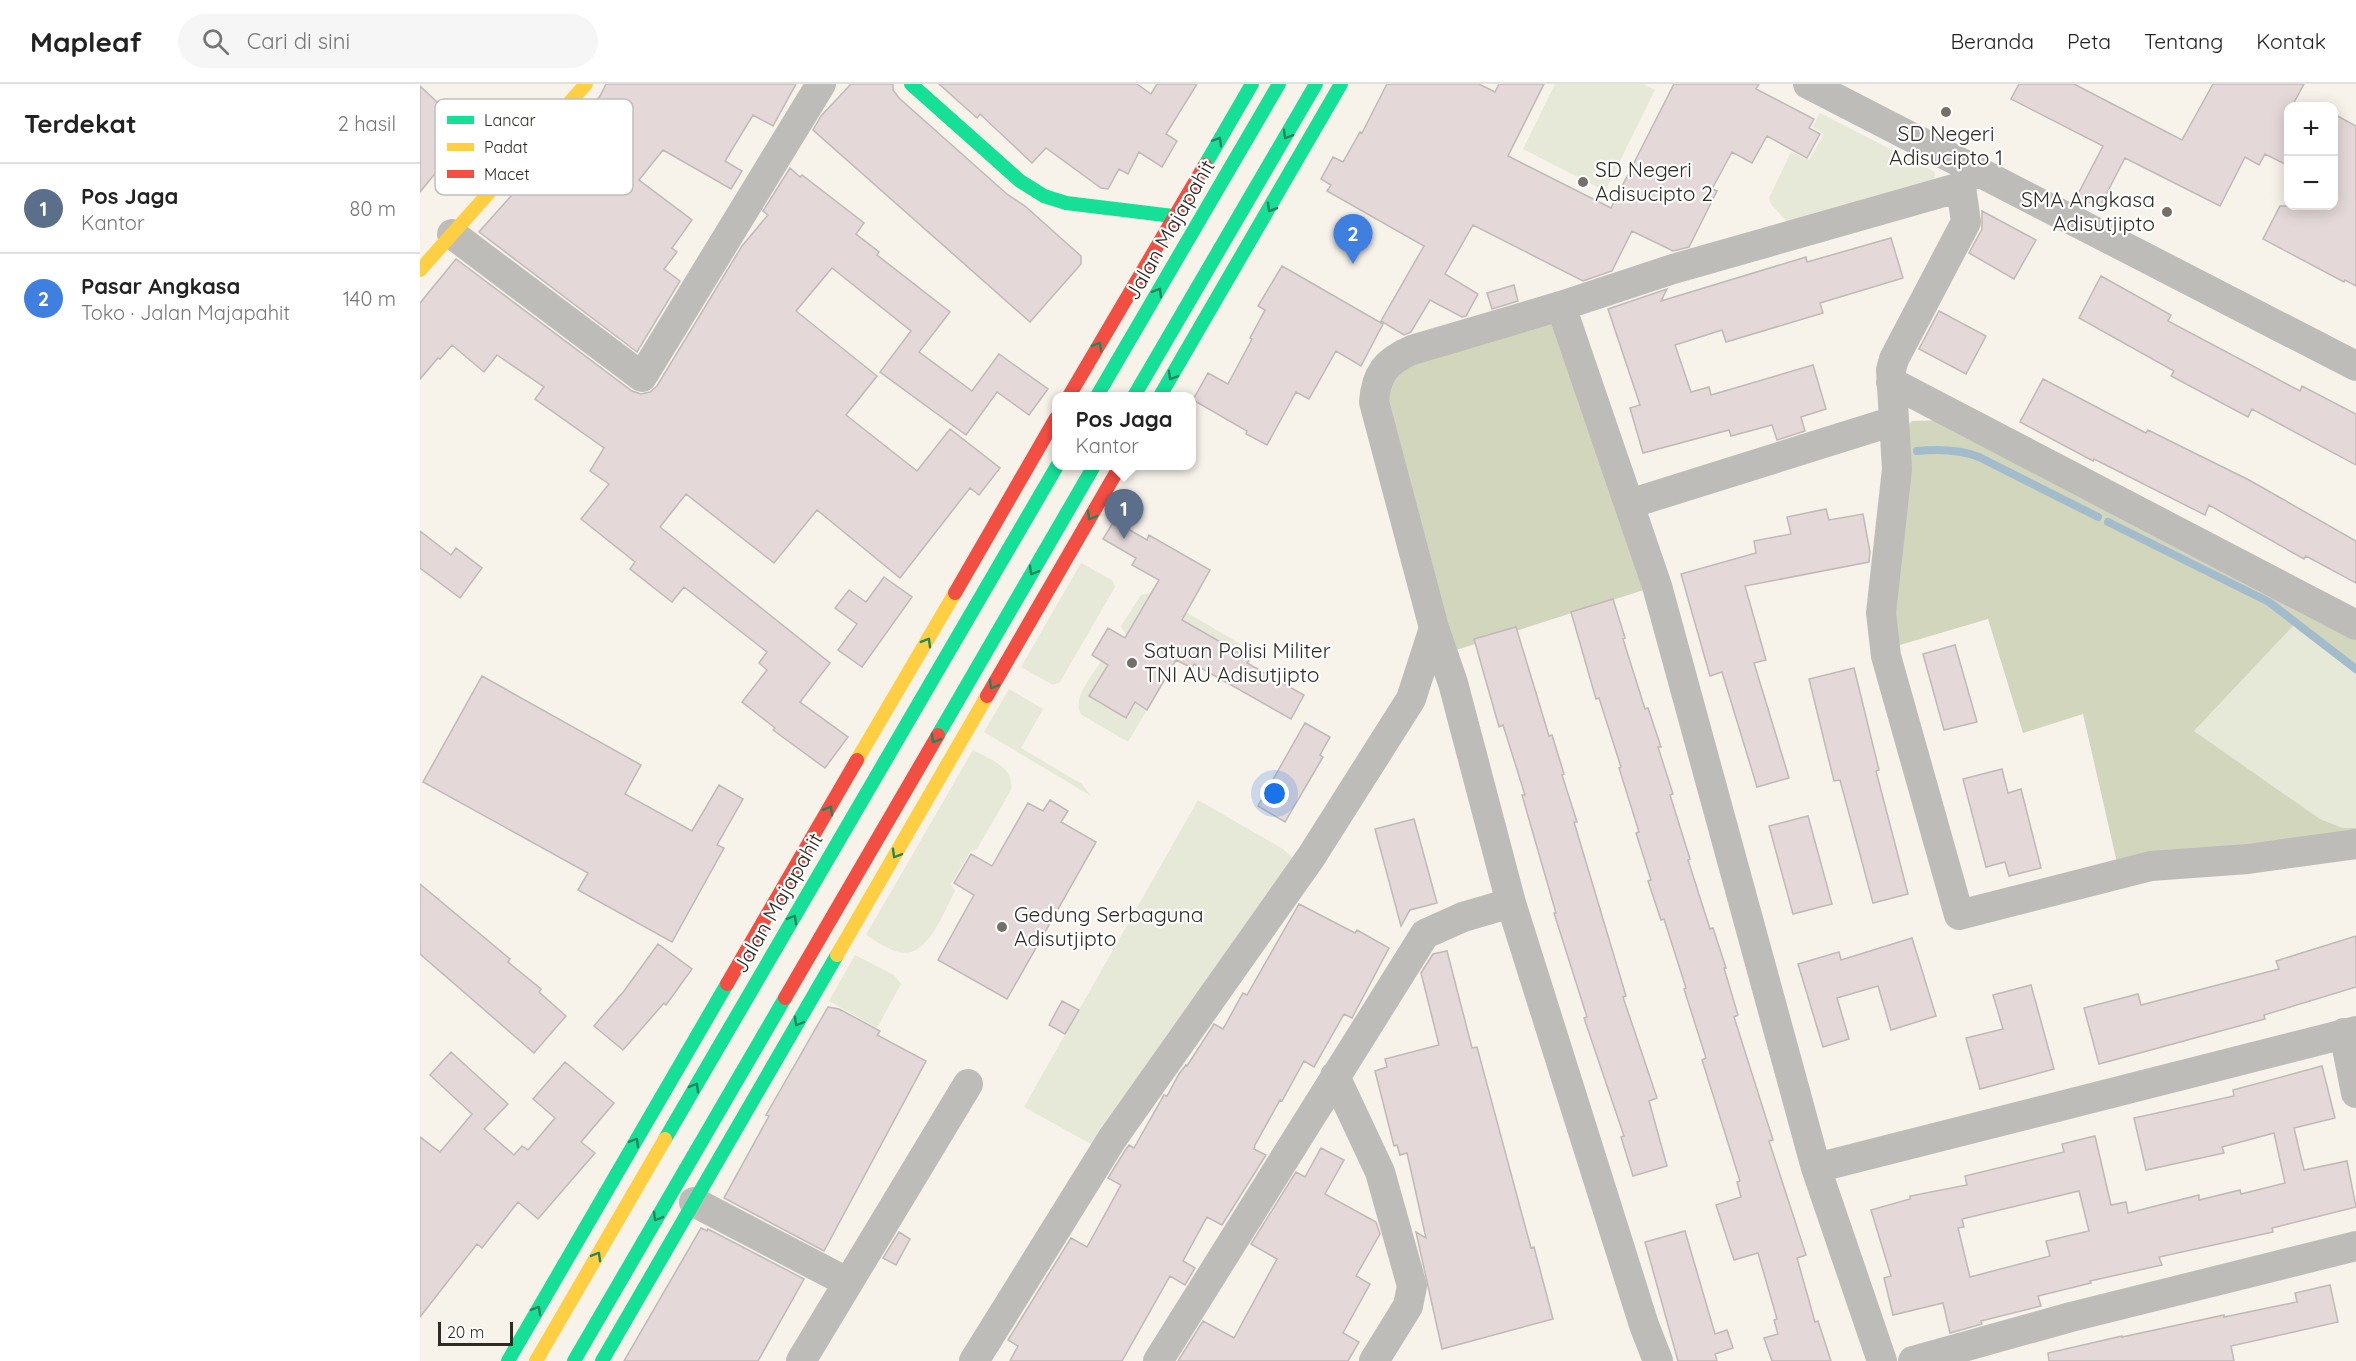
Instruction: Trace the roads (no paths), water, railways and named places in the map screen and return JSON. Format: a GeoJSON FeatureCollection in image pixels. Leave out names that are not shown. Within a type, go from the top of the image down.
{"type":"FeatureCollection","features":[{"type":"Feature","properties":{"kind":"main road"},"geometry":{"type":"LineString","coordinates":[[573,99],[586,84]]}},
{"type":"Feature","properties":{"kind":"main road"},"geometry":{"type":"LineString","coordinates":[[911,84],[1020,181],[1044,196],[1066,203],[1173,216]]}},
{"type":"Feature","properties":{"kind":"main road"},"geometry":{"type":"LineString","coordinates":[[1071,392],[1252,84]]}},
{"type":"Feature","properties":{"kind":"main road","name":"Jalan Majapahit"},"geometry":{"type":"LineString","coordinates":[[1099,392],[1279,84]]}},
{"type":"Feature","properties":{"kind":"main road"},"geometry":{"type":"LineString","coordinates":[[1136,392],[1316,84]]}},
{"type":"Feature","properties":{"kind":"main road"},"geometry":{"type":"LineString","coordinates":[[1162,392],[1341,84]]}},
{"type":"Feature","properties":{"kind":"main road"},"geometry":{"type":"LineString","coordinates":[[420,270],[487,195]]}},
{"type":"Feature","properties":{"kind":"main road"},"geometry":{"type":"LineString","coordinates":[[1180,317],[1200,328]]}},
{"type":"Feature","properties":{"kind":"main road"},"geometry":{"type":"LineString","coordinates":[[508,1361],[1052,425]]}},
{"type":"Feature","properties":{"kind":"main road","name":"Jalan Majapahit"},"geometry":{"type":"LineString","coordinates":[[536,1361],[1054,470]]}},
{"type":"Feature","properties":{"kind":"main road"},"geometry":{"type":"LineString","coordinates":[[574,1361],[1091,470]]}},
{"type":"Feature","properties":{"kind":"main road"},"geometry":{"type":"LineString","coordinates":[[602,1361],[1117,470]]}},
{"type":"Feature","properties":{"kind":"main road"},"geometry":{"type":"LineString","coordinates":[[1018,484],[1039,496]]}},
{"type":"Feature","properties":{"kind":"main road"},"geometry":{"type":"LineString","coordinates":[[747,1060],[768,1072]]}},
{"type":"Feature","properties":{"kind":"street"},"geometry":{"type":"LineString","coordinates":[[452,234],[642,377],[821,84]]}},
{"type":"Feature","properties":{"kind":"street"},"geometry":{"type":"LineString","coordinates":[[1808,84],[1966,178],[2216,292],[2356,366]]}},
{"type":"Feature","properties":{"kind":"street"},"geometry":{"type":"LineString","coordinates":[[1658,1361],[1644,1325],[1511,903],[1453,682],[1434,628],[1374,402],[1375,385],[1383,369],[1405,352],[1561,306],[1966,178]]}},
{"type":"Feature","properties":{"kind":"street"},"geometry":{"type":"LineString","coordinates":[[1966,178],[1966,222],[1894,359],[1892,382],[1897,470],[1881,613],[1886,656],[1959,915],[2151,866],[2248,859],[2356,844]]}},
{"type":"Feature","properties":{"kind":"street"},"geometry":{"type":"LineString","coordinates":[[1561,306],[1657,586],[1816,1168],[1882,1361]]}},
{"type":"Feature","properties":{"kind":"street"},"geometry":{"type":"LineString","coordinates":[[1892,382],[2356,625]]}},
{"type":"Feature","properties":{"kind":"street"},"geometry":{"type":"LineString","coordinates":[[1629,504],[1894,421]]}},
{"type":"Feature","properties":{"kind":"street"},"geometry":{"type":"LineString","coordinates":[[974,1361],[1112,1138],[1311,857],[1411,699],[1434,628]]}},
{"type":"Feature","properties":{"kind":"street"},"geometry":{"type":"LineString","coordinates":[[1158,1361],[1425,934],[1463,917],[1511,903]]}},
{"type":"Feature","properties":{"kind":"street"},"geometry":{"type":"LineString","coordinates":[[1816,1168],[2350,1032],[2356,1093]]}},
{"type":"Feature","properties":{"kind":"street"},"geometry":{"type":"LineString","coordinates":[[1335,1076],[1380,1172],[1412,1286],[1408,1306],[1374,1361]]}},
{"type":"Feature","properties":{"kind":"street"},"geometry":{"type":"LineString","coordinates":[[801,1361],[968,1084]]}},
{"type":"Feature","properties":{"kind":"street"},"geometry":{"type":"LineString","coordinates":[[694,1202],[847,1282]]}},
{"type":"Feature","properties":{"kind":"street"},"geometry":{"type":"LineString","coordinates":[[1913,1361],[2071,1317],[2356,1246]]}},
{"type":"Feature","properties":{"kind":"waterway"},"geometry":{"type":"LineString","coordinates":[[1917,451],[1948,450],[1979,457],[2098,517]]}},
{"type":"Feature","properties":{"kind":"waterway"},"geometry":{"type":"LineString","coordinates":[[2108,522],[2269,602],[2356,669]]}},
{"type":"Feature","properties":{"kind":"place","name":"SD Negeri Adisucipto 1"},"geometry":{"type":"Point","coordinates":[1946,112]}},
{"type":"Feature","properties":{"kind":"place","name":"SD Negeri Adisucipto 2"},"geometry":{"type":"Point","coordinates":[1583,182]}},
{"type":"Feature","properties":{"kind":"place","name":"SMA Angkasa Adisutjipto"},"geometry":{"type":"Point","coordinates":[2167,212]}},
{"type":"Feature","properties":{"kind":"place","name":"Pasar Angkasa"},"geometry":{"type":"Point","coordinates":[1353,264]}},
{"type":"Feature","properties":{"kind":"place","name":"Pos Jaga"},"geometry":{"type":"Point","coordinates":[1124,539]}},
{"type":"Feature","properties":{"kind":"place","name":"Satuan Polisi Militer TNI AU Adisutjipto"},"geometry":{"type":"Point","coordinates":[1132,663]}},
{"type":"Feature","properties":{"kind":"place","name":"Gedung Serbaguna Adisutjipto"},"geometry":{"type":"Point","coordinates":[1002,927]}}]}
